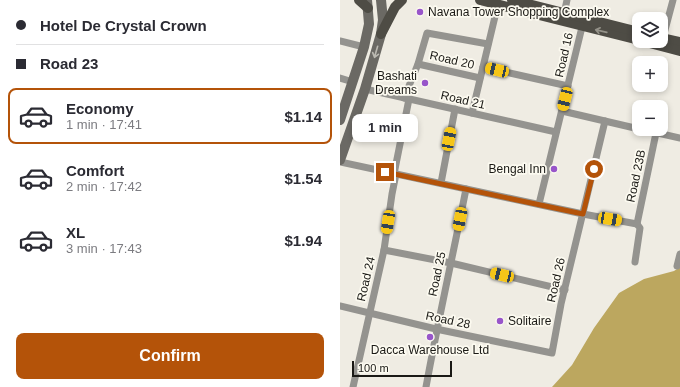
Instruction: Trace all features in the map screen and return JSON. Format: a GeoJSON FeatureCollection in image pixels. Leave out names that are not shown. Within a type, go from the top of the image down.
{"type":"FeatureCollection","features":[{"type":"Feature","properties":{"kind":"main road"},"geometry":{"type":"LineString","coordinates":[[340,120],[364,47],[369,24],[367,4],[359,0]]}},
{"type":"Feature","properties":{"kind":"main road"},"geometry":{"type":"LineString","coordinates":[[340,161],[365,89],[381,34],[383,20],[381,0]]}},
{"type":"Feature","properties":{"kind":"main road"},"geometry":{"type":"LineString","coordinates":[[381,34],[395,8],[402,0]]}},
{"type":"Feature","properties":{"kind":"main road"},"geometry":{"type":"LineString","coordinates":[[480,0],[632,39]]}},
{"type":"Feature","properties":{"kind":"main road"},"geometry":{"type":"LineString","coordinates":[[512,0],[632,30]]}},
{"type":"Feature","properties":{"kind":"main road"},"geometry":{"type":"LineString","coordinates":[[668,41],[680,42]]}},
{"type":"Feature","properties":{"kind":"main road"},"geometry":{"type":"LineString","coordinates":[[668,44],[680,50]]}},
{"type":"Feature","properties":{"kind":"street"},"geometry":{"type":"LineString","coordinates":[[564,14],[568,0]]}},
{"type":"Feature","properties":{"kind":"street"},"geometry":{"type":"LineString","coordinates":[[668,17],[673,0]]}},
{"type":"Feature","properties":{"kind":"street"},"geometry":{"type":"LineString","coordinates":[[472,113],[498,4]]}},
{"type":"Feature","properties":{"kind":"street","name":"Road 16"},"geometry":{"type":"LineString","coordinates":[[539,204],[582,27]]}},
{"type":"Feature","properties":{"kind":"street","name":"Road 24"},"geometry":{"type":"LineString","coordinates":[[353,387],[384,250],[407,98],[427,33],[488,44]]}},
{"type":"Feature","properties":{"kind":"street"},"geometry":{"type":"LineString","coordinates":[[340,41],[364,47]]}},
{"type":"Feature","properties":{"kind":"street","name":"Road 20"},"geometry":{"type":"LineString","coordinates":[[418,64],[480,78]]}},
{"type":"Feature","properties":{"kind":"street"},"geometry":{"type":"LineString","coordinates":[[483,67],[568,86]]}},
{"type":"Feature","properties":{"kind":"street"},"geometry":{"type":"LineString","coordinates":[[340,78],[353,82]]}},
{"type":"Feature","properties":{"kind":"street","name":"Road 21"},"geometry":{"type":"LineString","coordinates":[[365,89],[556,132]]}},
{"type":"Feature","properties":{"kind":"street"},"geometry":{"type":"LineString","coordinates":[[441,183],[455,110]]}},
{"type":"Feature","properties":{"kind":"street"},"geometry":{"type":"LineString","coordinates":[[562,111],[632,127]]}},
{"type":"Feature","properties":{"kind":"street","name":"Road 26"},"geometry":{"type":"LineString","coordinates":[[552,353],[565,290],[605,121]]}},
{"type":"Feature","properties":{"kind":"street","name":"Road 23B"},"geometry":{"type":"LineString","coordinates":[[635,262],[640,228],[637,224],[655,136]]}},
{"type":"Feature","properties":{"kind":"street"},"geometry":{"type":"LineString","coordinates":[[668,136],[680,138]]}},
{"type":"Feature","properties":{"kind":"street"},"geometry":{"type":"LineString","coordinates":[[340,161],[583,214],[637,224]]}},
{"type":"Feature","properties":{"kind":"street","name":"Road 25"},"geometry":{"type":"LineString","coordinates":[[426,387],[436,329],[466,189]]}},
{"type":"Feature","properties":{"kind":"street"},"geometry":{"type":"LineString","coordinates":[[384,250],[451,263],[565,290]]}},
{"type":"Feature","properties":{"kind":"street"},"geometry":{"type":"LineString","coordinates":[[677,266],[680,254]]}},
{"type":"Feature","properties":{"kind":"street","name":"Road 28"},"geometry":{"type":"LineString","coordinates":[[340,306],[436,329],[552,353]]}},
{"type":"Feature","properties":{"kind":"shaded area"},"geometry":{"type":"Polygon","coordinates":[[[680,267],[680,387],[552,387],[572,365],[594,328],[619,293],[644,279],[674,271],[680,267]]]}},
{"type":"Feature","properties":{"kind":"place","name":"Navana Tower Shopping Complex"},"geometry":{"type":"Point","coordinates":[420,12]}},
{"type":"Feature","properties":{"kind":"place","name":"Bashati Dreams"},"geometry":{"type":"Point","coordinates":[425,83]}},
{"type":"Feature","properties":{"kind":"place","name":"Bengal Inn"},"geometry":{"type":"Point","coordinates":[554,169]}},
{"type":"Feature","properties":{"kind":"place","name":"Solitaire"},"geometry":{"type":"Point","coordinates":[500,321]}},
{"type":"Feature","properties":{"kind":"place","name":"Dacca Warehouse Ltd"},"geometry":{"type":"Point","coordinates":[430,337]}},
{"type":"Feature","properties":{"kind":"route"},"geometry":{"type":"LineString","coordinates":[[385,172],[583,214],[594,169]]}}]}
